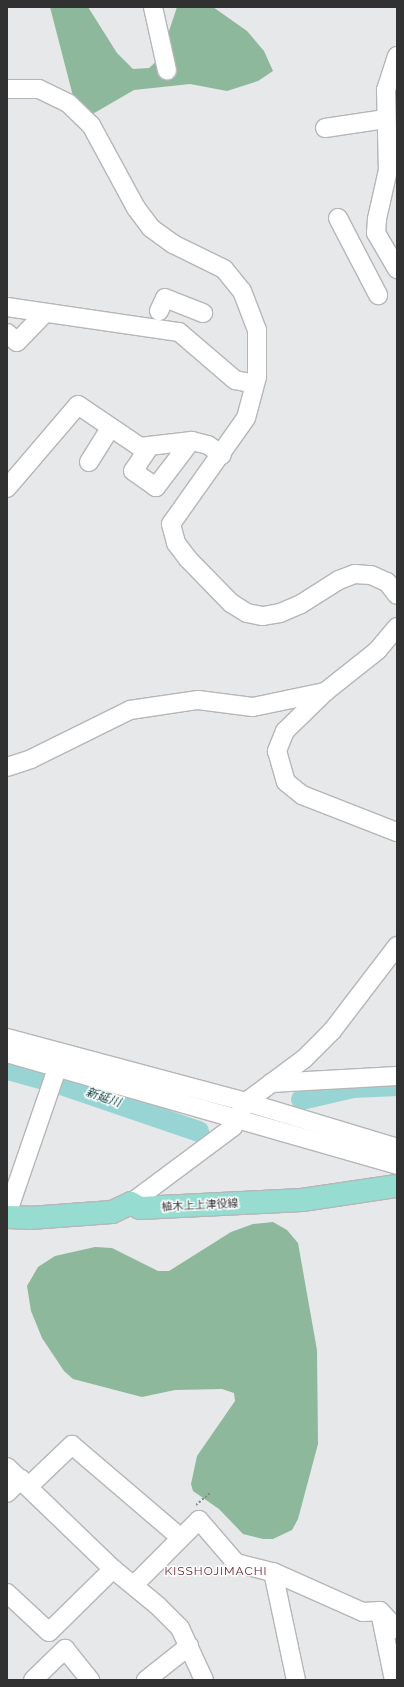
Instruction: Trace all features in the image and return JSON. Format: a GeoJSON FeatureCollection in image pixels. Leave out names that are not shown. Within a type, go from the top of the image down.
{"type":"FeatureCollection","features":[{"type":"Feature","properties":{"kind":"main road","name":"植木上上津役線"},"geometry":{"type":"LineString","coordinates":[[131,1203],[140,1208],[302,1200],[397,1186]]}},
{"type":"Feature","properties":{"kind":"main road"},"geometry":{"type":"LineString","coordinates":[[8,1215],[30,1218],[112,1212],[131,1203]]}},
{"type":"Feature","properties":{"kind":"street"},"geometry":{"type":"LineString","coordinates":[[153,7],[167,70]]}},
{"type":"Feature","properties":{"kind":"street"},"geometry":{"type":"LineString","coordinates":[[397,56],[386,90],[385,120],[388,147],[388,170],[377,218],[376,233],[397,270]]}},
{"type":"Feature","properties":{"kind":"street"},"geometry":{"type":"LineString","coordinates":[[7,89],[39,90],[68,103],[91,125],[136,208],[151,228],[173,244],[224,269],[242,291],[257,330],[255,384],[246,418],[222,455],[171,524],[176,543],[188,559],[230,603],[247,613],[263,616],[280,613],[355,574],[371,575],[387,582],[397,595]]}},
{"type":"Feature","properties":{"kind":"street"},"geometry":{"type":"LineString","coordinates":[[325,128],[385,120]]}},
{"type":"Feature","properties":{"kind":"street"},"geometry":{"type":"LineString","coordinates":[[338,218],[378,295]]}},
{"type":"Feature","properties":{"kind":"street"},"geometry":{"type":"LineString","coordinates":[[363,264],[384,249]]}},
{"type":"Feature","properties":{"kind":"street"},"geometry":{"type":"LineString","coordinates":[[159,311],[165,298],[203,313]]}},
{"type":"Feature","properties":{"kind":"street"},"geometry":{"type":"LineString","coordinates":[[7,307],[179,332],[235,380],[255,384]]}},
{"type":"Feature","properties":{"kind":"street"},"geometry":{"type":"LineString","coordinates":[[179,332],[186,307]]}},
{"type":"Feature","properties":{"kind":"street"},"geometry":{"type":"LineString","coordinates":[[7,333],[17,342],[45,312]]}},
{"type":"Feature","properties":{"kind":"street"},"geometry":{"type":"LineString","coordinates":[[7,488],[78,405],[110,429],[140,447],[191,441],[208,446],[222,455]]}},
{"type":"Feature","properties":{"kind":"street"},"geometry":{"type":"LineString","coordinates":[[88,462],[110,429]]}},
{"type":"Feature","properties":{"kind":"street"},"geometry":{"type":"LineString","coordinates":[[150,446],[133,471],[156,487],[191,441]]}},
{"type":"Feature","properties":{"kind":"street"},"geometry":{"type":"LineString","coordinates":[[397,627],[378,650],[325,692],[285,730],[278,751],[286,782],[302,795],[397,832]]}},
{"type":"Feature","properties":{"kind":"street"},"geometry":{"type":"LineString","coordinates":[[7,767],[31,759],[130,710],[198,700],[253,707],[325,692]]}},
{"type":"Feature","properties":{"kind":"street"},"geometry":{"type":"LineString","coordinates":[[131,1203],[233,1127],[241,1110],[271,1083],[304,1060],[332,1031],[397,946]]}},
{"type":"Feature","properties":{"kind":"street"},"geometry":{"type":"LineString","coordinates":[[7,1038],[60,1062]]}},
{"type":"Feature","properties":{"kind":"street"},"geometry":{"type":"LineString","coordinates":[[7,1053],[60,1062],[241,1110],[397,1148]]}},
{"type":"Feature","properties":{"kind":"street"},"geometry":{"type":"LineString","coordinates":[[8,1215],[60,1062]]}},
{"type":"Feature","properties":{"kind":"street"},"geometry":{"type":"LineString","coordinates":[[271,1083],[397,1076]]}},
{"type":"Feature","properties":{"kind":"street"},"geometry":{"type":"LineString","coordinates":[[241,1110],[397,1165]]}},
{"type":"Feature","properties":{"kind":"street"},"geometry":{"type":"LineString","coordinates":[[7,1493],[24,1483],[72,1445],[181,1538]]}},
{"type":"Feature","properties":{"kind":"street"},"geometry":{"type":"LineString","coordinates":[[7,1467],[113,1569],[180,1628],[190,1646],[204,1680]]}},
{"type":"Feature","properties":{"kind":"street"},"geometry":{"type":"LineString","coordinates":[[134,1586],[199,1520],[236,1563],[273,1572],[363,1612],[380,1611]]}},
{"type":"Feature","properties":{"kind":"street"},"geometry":{"type":"LineString","coordinates":[[7,1593],[49,1632],[113,1569]]}},
{"type":"Feature","properties":{"kind":"street"},"geometry":{"type":"LineString","coordinates":[[273,1572],[296,1680]]}},
{"type":"Feature","properties":{"kind":"street"},"geometry":{"type":"LineString","coordinates":[[380,1611],[397,1629]]}},
{"type":"Feature","properties":{"kind":"street"},"geometry":{"type":"LineString","coordinates":[[380,1611],[394,1680]]}},
{"type":"Feature","properties":{"kind":"street"},"geometry":{"type":"LineString","coordinates":[[146,1680],[190,1646]]}},
{"type":"Feature","properties":{"kind":"street"},"geometry":{"type":"LineString","coordinates":[[33,1680],[65,1649],[90,1680]]}},
{"type":"Feature","properties":{"kind":"green space"},"geometry":{"type":"Polygon","coordinates":[[[50,7],[88,7],[117,53],[133,69],[149,68],[160,58],[177,7],[213,7],[247,31],[264,51],[273,71],[258,81],[227,91],[190,84],[134,90],[84,119],[75,104],[50,7]]]}},
{"type":"Feature","properties":{"kind":"green space"},"geometry":{"type":"Polygon","coordinates":[[[273,1222],[287,1230],[298,1243],[317,1350],[318,1444],[298,1519],[292,1530],[273,1539],[263,1539],[243,1534],[219,1509],[193,1491],[191,1484],[197,1456],[235,1401],[234,1393],[222,1389],[175,1390],[142,1397],[73,1379],[64,1371],[42,1338],[31,1311],[27,1286],[38,1267],[55,1256],[95,1247],[112,1248],[158,1271],[169,1271],[231,1232],[253,1224],[273,1222]]]}},
{"type":"Feature","properties":{"kind":"waterway","name":"新延川"},"geometry":{"type":"LineString","coordinates":[[7,1069],[58,1083],[198,1131]]}},
{"type":"Feature","properties":{"kind":"waterway","name":"新延川"},"geometry":{"type":"LineString","coordinates":[[301,1099],[353,1087],[397,1085]]}},
{"type":"Feature","properties":{"kind":"district","name":"KISSHOJIMACHI"},"geometry":{"type":"Point","coordinates":[216,1572]}}]}
